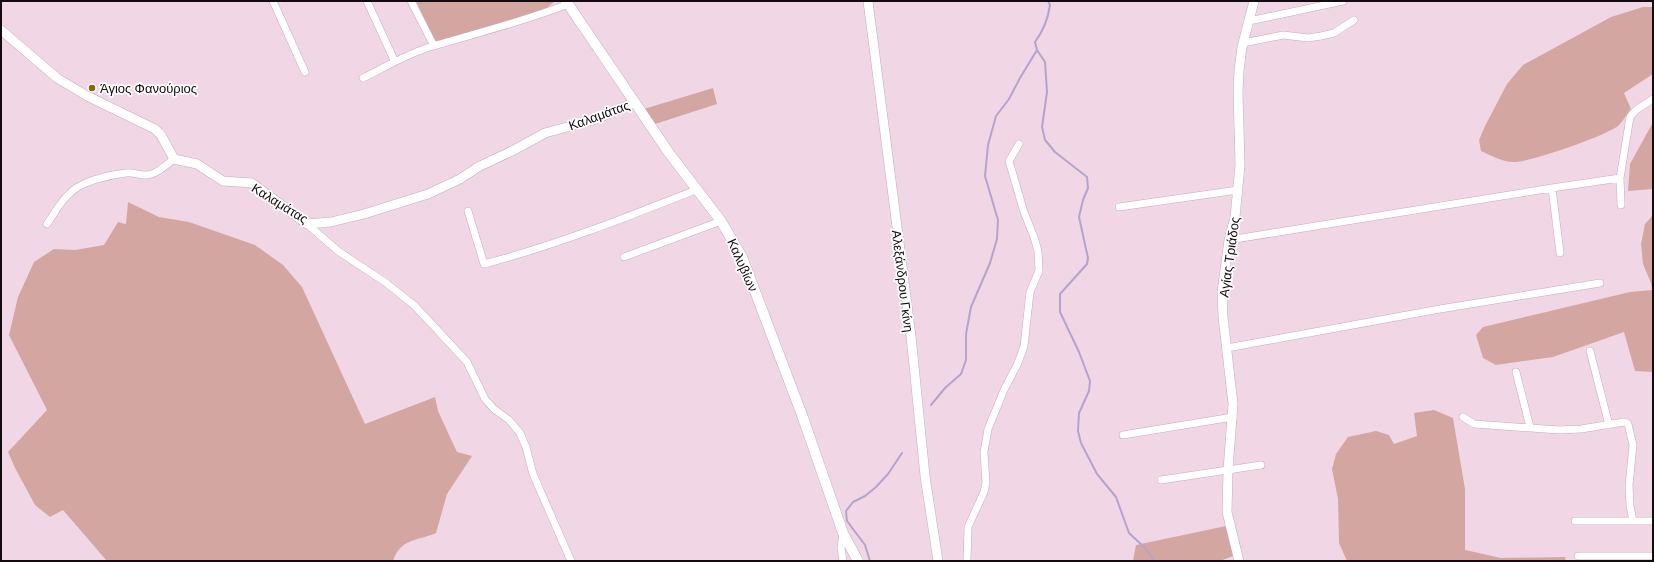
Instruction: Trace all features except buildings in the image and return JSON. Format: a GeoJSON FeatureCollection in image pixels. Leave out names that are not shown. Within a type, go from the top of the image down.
{"type":"FeatureCollection","features":[{"type":"Feature","properties":{"kind":"main road","name":"Καλυβίων"},"geometry":{"type":"LineString","coordinates":[[567,2],[669,153],[698,189],[735,243],[745,264],[802,415],[843,533],[858,561]]}},
{"type":"Feature","properties":{"kind":"street"},"geometry":{"type":"LineString","coordinates":[[273,1],[305,72]]}},
{"type":"Feature","properties":{"kind":"street"},"geometry":{"type":"LineString","coordinates":[[366,1],[395,62]]}},
{"type":"Feature","properties":{"kind":"street"},"geometry":{"type":"LineString","coordinates":[[411,1],[434,46]]}},
{"type":"Feature","properties":{"kind":"street","name":"Αλεξάνδρου Γκίνη"},"geometry":{"type":"LineString","coordinates":[[868,1],[911,336],[925,476],[938,561]]}},
{"type":"Feature","properties":{"kind":"street","name":"Αγίας Τριάδος"},"geometry":{"type":"LineString","coordinates":[[1239,561],[1228,512],[1228,470],[1233,417],[1232,385],[1222,311],[1222,292],[1229,240],[1235,217],[1240,165],[1238,71],[1243,43],[1254,1]]}},
{"type":"Feature","properties":{"kind":"street"},"geometry":{"type":"LineString","coordinates":[[1249,19],[1254,20],[1343,1]]}},
{"type":"Feature","properties":{"kind":"street"},"geometry":{"type":"LineString","coordinates":[[363,78],[395,62],[434,46],[544,13],[567,2]]}},
{"type":"Feature","properties":{"kind":"street"},"geometry":{"type":"LineString","coordinates":[[1243,43],[1283,35],[1308,38],[1321,36],[1341,29],[1354,20]]}},
{"type":"Feature","properties":{"kind":"street"},"geometry":{"type":"LineString","coordinates":[[1,30],[57,78],[88,96],[155,129],[161,135],[174,159],[157,172],[151,174],[145,175],[128,172],[78,186],[68,194],[47,224]]}},
{"type":"Feature","properties":{"kind":"street"},"geometry":{"type":"LineString","coordinates":[[1621,206],[1620,178],[1630,117],[1636,110],[1653,99]]}},
{"type":"Feature","properties":{"kind":"street","name":"Καλαμάτας"},"geometry":{"type":"LineString","coordinates":[[174,159],[197,164],[223,180],[252,183],[307,224],[331,222],[364,214],[428,194],[460,179],[478,167],[514,150],[544,133],[597,119],[635,102]]}},
{"type":"Feature","properties":{"kind":"street"},"geometry":{"type":"LineString","coordinates":[[967,561],[968,527],[984,492],[986,483],[984,452],[988,429],[1004,390],[1018,363],[1024,346],[1030,292],[1039,270],[1038,251],[1024,212],[1009,161],[1019,144]]}},
{"type":"Feature","properties":{"kind":"street"},"geometry":{"type":"LineString","coordinates":[[1229,240],[1620,178]]}},
{"type":"Feature","properties":{"kind":"street"},"geometry":{"type":"LineString","coordinates":[[1552,188],[1560,253]]}},
{"type":"Feature","properties":{"kind":"street"},"geometry":{"type":"LineString","coordinates":[[468,211],[484,264],[529,252],[586,233],[698,189]]}},
{"type":"Feature","properties":{"kind":"street"},"geometry":{"type":"LineString","coordinates":[[1119,207],[1238,190]]}},
{"type":"Feature","properties":{"kind":"street"},"geometry":{"type":"LineString","coordinates":[[624,257],[721,221]]}},
{"type":"Feature","properties":{"kind":"street"},"geometry":{"type":"LineString","coordinates":[[307,224],[338,251],[385,282],[415,306],[467,362],[485,400],[509,420],[520,433],[526,447],[533,474],[571,561]]}},
{"type":"Feature","properties":{"kind":"street"},"geometry":{"type":"LineString","coordinates":[[1227,348],[1469,304],[1600,283]]}},
{"type":"Feature","properties":{"kind":"street"},"geometry":{"type":"LineString","coordinates":[[1590,351],[1609,425]]}},
{"type":"Feature","properties":{"kind":"street"},"geometry":{"type":"LineString","coordinates":[[1516,372],[1530,427]]}},
{"type":"Feature","properties":{"kind":"street"},"geometry":{"type":"LineString","coordinates":[[1123,435],[1233,417]]}},
{"type":"Feature","properties":{"kind":"street"},"geometry":{"type":"LineString","coordinates":[[1463,418],[1474,424],[1559,430],[1581,429],[1624,422],[1628,424],[1633,445],[1629,486],[1630,506],[1633,521]]}},
{"type":"Feature","properties":{"kind":"street"},"geometry":{"type":"LineString","coordinates":[[1161,480],[1261,465]]}},
{"type":"Feature","properties":{"kind":"street"},"geometry":{"type":"LineString","coordinates":[[1575,521],[1653,521]]}},
{"type":"Feature","properties":{"kind":"street"},"geometry":{"type":"LineString","coordinates":[[842,561],[841,548],[843,533]]}},
{"type":"Feature","properties":{"kind":"street"},"geometry":{"type":"LineString","coordinates":[[1578,556],[1653,556]]}},
{"type":"Feature","properties":{"kind":"shaded area"},"geometry":{"type":"Polygon","coordinates":[[[416,1],[554,2],[543,11],[436,44],[416,1]]]}},
{"type":"Feature","properties":{"kind":"shaded area"},"geometry":{"type":"Polygon","coordinates":[[[1643,7],[1653,7],[1653,74],[1624,93],[1631,109],[1618,126],[1584,142],[1525,161],[1512,162],[1498,159],[1481,151],[1479,140],[1485,126],[1507,84],[1523,65],[1611,17],[1643,7]]]}},
{"type":"Feature","properties":{"kind":"shaded area"},"geometry":{"type":"Polygon","coordinates":[[[713,88],[717,104],[655,124],[644,109],[713,88]]]}},
{"type":"Feature","properties":{"kind":"shaded area"},"geometry":{"type":"Polygon","coordinates":[[[1652,124],[1653,189],[1628,191],[1630,164],[1652,124]]]}},
{"type":"Feature","properties":{"kind":"shaded area"},"geometry":{"type":"Polygon","coordinates":[[[128,202],[159,217],[189,222],[255,245],[283,265],[302,287],[365,424],[435,397],[438,411],[457,452],[472,456],[447,494],[436,533],[410,542],[400,548],[393,561],[107,561],[63,510],[50,517],[35,505],[8,452],[47,410],[9,335],[18,297],[34,262],[54,249],[75,250],[104,245],[118,222],[126,224],[128,202]]]}},
{"type":"Feature","properties":{"kind":"shaded area"},"geometry":{"type":"Polygon","coordinates":[[[1653,215],[1653,372],[1635,371],[1624,332],[1553,357],[1496,365],[1483,358],[1476,335],[1483,327],[1630,292],[1652,290],[1651,283],[1643,264],[1641,244],[1645,224],[1653,215]]]}},
{"type":"Feature","properties":{"kind":"shaded area"},"geometry":{"type":"Polygon","coordinates":[[[1434,410],[1453,418],[1465,489],[1465,550],[1501,558],[1565,557],[1566,561],[1347,561],[1339,543],[1338,499],[1332,469],[1336,454],[1348,437],[1376,431],[1389,435],[1394,444],[1417,436],[1414,413],[1434,410]]]}},
{"type":"Feature","properties":{"kind":"shaded area"},"geometry":{"type":"Polygon","coordinates":[[[1226,526],[1233,556],[1220,561],[1133,561],[1136,545],[1226,526]]]}},
{"type":"Feature","properties":{"kind":"waterway"},"geometry":{"type":"LineString","coordinates":[[1048,1],[1050,5],[1047,20],[1035,42],[1037,50],[1045,62],[1047,92],[1042,127],[1045,140],[1055,152],[1087,177],[1088,188],[1083,200],[1079,217],[1088,258],[1087,264],[1060,294],[1060,312],[1079,352],[1090,381],[1089,391],[1079,413],[1078,431],[1081,443],[1097,474],[1116,497],[1129,533],[1144,547],[1155,561]]}},
{"type":"Feature","properties":{"kind":"waterway"},"geometry":{"type":"LineString","coordinates":[[931,405],[945,388],[961,374],[966,360],[966,334],[971,307],[990,263],[997,239],[998,220],[985,176],[988,145],[996,116],[1009,99],[1037,50]]}},
{"type":"Feature","properties":{"kind":"waterway"},"geometry":{"type":"LineString","coordinates":[[870,561],[865,545],[847,521],[846,511],[853,502],[865,496],[876,487],[888,474],[902,453]]}},
{"type":"Feature","properties":{"kind":"place","name":"Άγιος Φανούριος"},"geometry":{"type":"Point","coordinates":[92,88]}}]}
